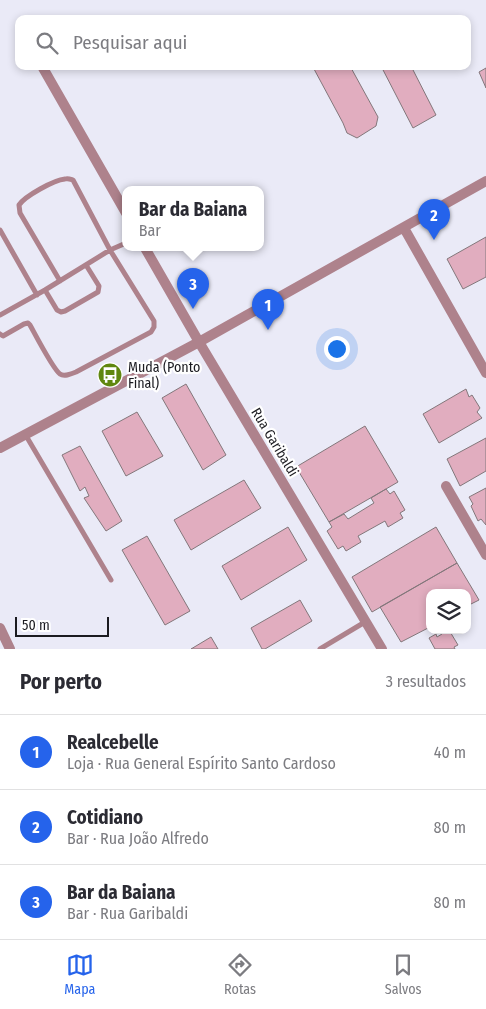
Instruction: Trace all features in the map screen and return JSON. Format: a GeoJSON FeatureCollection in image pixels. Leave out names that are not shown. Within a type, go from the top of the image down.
{"type":"FeatureCollection","features":[{"type":"Feature","properties":{"kind":"street"},"geometry":{"type":"LineString","coordinates":[[44,70],[122,206]]}},
{"type":"Feature","properties":{"kind":"street"},"geometry":{"type":"LineString","coordinates":[[0,447],[199,342],[486,181]]}},
{"type":"Feature","properties":{"kind":"street"},"geometry":{"type":"LineString","coordinates":[[404,228],[486,373]]}},
{"type":"Feature","properties":{"kind":"street","name":"Rua Garibaldi"},"geometry":{"type":"LineString","coordinates":[[147,251],[382,649]]}},
{"type":"Feature","properties":{"kind":"street"},"geometry":{"type":"LineString","coordinates":[[446,486],[486,556]]}},
{"type":"Feature","properties":{"kind":"street"},"geometry":{"type":"LineString","coordinates":[[0,628],[10,649]]}},
{"type":"Feature","properties":{"kind":"lane"},"geometry":{"type":"LineString","coordinates":[[0,334],[3,336],[28,323],[59,374],[64,376],[76,372],[150,332],[154,327],[154,321],[110,250],[73,180],[66,178],[54,182],[23,199],[19,205],[20,213],[60,281]]}},
{"type":"Feature","properties":{"kind":"lane"},"geometry":{"type":"LineString","coordinates":[[0,230],[37,295]]}},
{"type":"Feature","properties":{"kind":"lane"},"geometry":{"type":"LineString","coordinates":[[0,315],[122,245]]}},
{"type":"Feature","properties":{"kind":"lane"},"geometry":{"type":"LineString","coordinates":[[45,290],[57,310],[61,312],[98,292],[99,286],[86,265]]}},
{"type":"Feature","properties":{"kind":"lane"},"geometry":{"type":"LineString","coordinates":[[25,434],[111,580]]}},
{"type":"Feature","properties":{"kind":"lane"},"geometry":{"type":"LineString","coordinates":[[320,649],[366,622]]}},
{"type":"Feature","properties":{"kind":"building"},"geometry":{"type":"Polygon","coordinates":[[[486,68],[486,88],[479,72],[486,68]]]}},
{"type":"Feature","properties":{"kind":"building"},"geometry":{"type":"Polygon","coordinates":[[[315,70],[352,70],[378,117],[376,126],[357,138],[347,133],[315,70]]]}},
{"type":"Feature","properties":{"kind":"building"},"geometry":{"type":"Polygon","coordinates":[[[383,70],[413,70],[436,115],[413,128],[383,70]]]}},
{"type":"Feature","properties":{"kind":"building"},"geometry":{"type":"Polygon","coordinates":[[[486,237],[486,277],[463,289],[447,259],[486,237]]]}},
{"type":"Feature","properties":{"kind":"building"},"geometry":{"type":"Polygon","coordinates":[[[186,384],[226,455],[203,470],[162,398],[186,384]]]}},
{"type":"Feature","properties":{"kind":"building"},"geometry":{"type":"Polygon","coordinates":[[[466,389],[469,397],[472,395],[480,408],[477,412],[482,418],[439,443],[423,414],[466,389]]]}},
{"type":"Feature","properties":{"kind":"building"},"geometry":{"type":"Polygon","coordinates":[[[137,412],[163,456],[126,476],[102,431],[137,412]]]}},
{"type":"Feature","properties":{"kind":"building"},"geometry":{"type":"Polygon","coordinates":[[[365,426],[398,482],[329,522],[296,467],[365,426]]]}},
{"type":"Feature","properties":{"kind":"building"},"geometry":{"type":"Polygon","coordinates":[[[486,438],[486,471],[460,486],[447,459],[486,438]]]}},
{"type":"Feature","properties":{"kind":"building"},"geometry":{"type":"Polygon","coordinates":[[[80,446],[122,521],[106,531],[84,498],[89,496],[85,487],[80,491],[62,455],[80,446]]]}},
{"type":"Feature","properties":{"kind":"building"},"geometry":{"type":"Polygon","coordinates":[[[244,480],[261,508],[191,550],[174,520],[244,480]]]}},
{"type":"Feature","properties":{"kind":"building"},"geometry":{"type":"Polygon","coordinates":[[[486,488],[486,525],[481,519],[478,521],[469,497],[486,488]]]}},
{"type":"Feature","properties":{"kind":"building"},"geometry":{"type":"Polygon","coordinates":[[[386,489],[390,494],[394,491],[405,510],[400,513],[403,518],[388,527],[385,521],[358,536],[361,542],[346,551],[343,546],[338,549],[327,531],[332,527],[329,522],[344,514],[348,519],[374,503],[371,498],[386,489]]]}},
{"type":"Feature","properties":{"kind":"building"},"geometry":{"type":"Polygon","coordinates":[[[288,527],[307,560],[241,600],[222,566],[288,527]]]}},
{"type":"Feature","properties":{"kind":"building"},"geometry":{"type":"Polygon","coordinates":[[[436,527],[457,563],[372,612],[352,577],[436,527]]]}},
{"type":"Feature","properties":{"kind":"building"},"geometry":{"type":"Polygon","coordinates":[[[147,536],[190,611],[165,625],[122,550],[147,536]]]}},
{"type":"Feature","properties":{"kind":"building"},"geometry":{"type":"Polygon","coordinates":[[[457,563],[479,600],[471,604],[471,589],[426,589],[426,629],[401,642],[380,607],[457,563]]]}},
{"type":"Feature","properties":{"kind":"building"},"geometry":{"type":"Polygon","coordinates":[[[300,600],[312,621],[262,649],[251,628],[300,600]]]}},
{"type":"Feature","properties":{"kind":"building"},"geometry":{"type":"Polygon","coordinates":[[[436,634],[437,637],[442,634],[451,634],[458,645],[454,647],[455,649],[435,649],[429,638],[436,634]]]}},
{"type":"Feature","properties":{"kind":"building"},"geometry":{"type":"Polygon","coordinates":[[[211,637],[218,649],[191,649],[211,637]]]}},
{"type":"Feature","properties":{"kind":"place","name":"Cotidiano"},"geometry":{"type":"Point","coordinates":[434,240]}},
{"type":"Feature","properties":{"kind":"place","name":"Bar da Baiana"},"geometry":{"type":"Point","coordinates":[193,309]}},
{"type":"Feature","properties":{"kind":"place","name":"Realcebelle"},"geometry":{"type":"Point","coordinates":[268,330]}},
{"type":"Feature","properties":{"kind":"place","name":"Muda (Ponto Final)"},"geometry":{"type":"Point","coordinates":[110,375]}}]}
